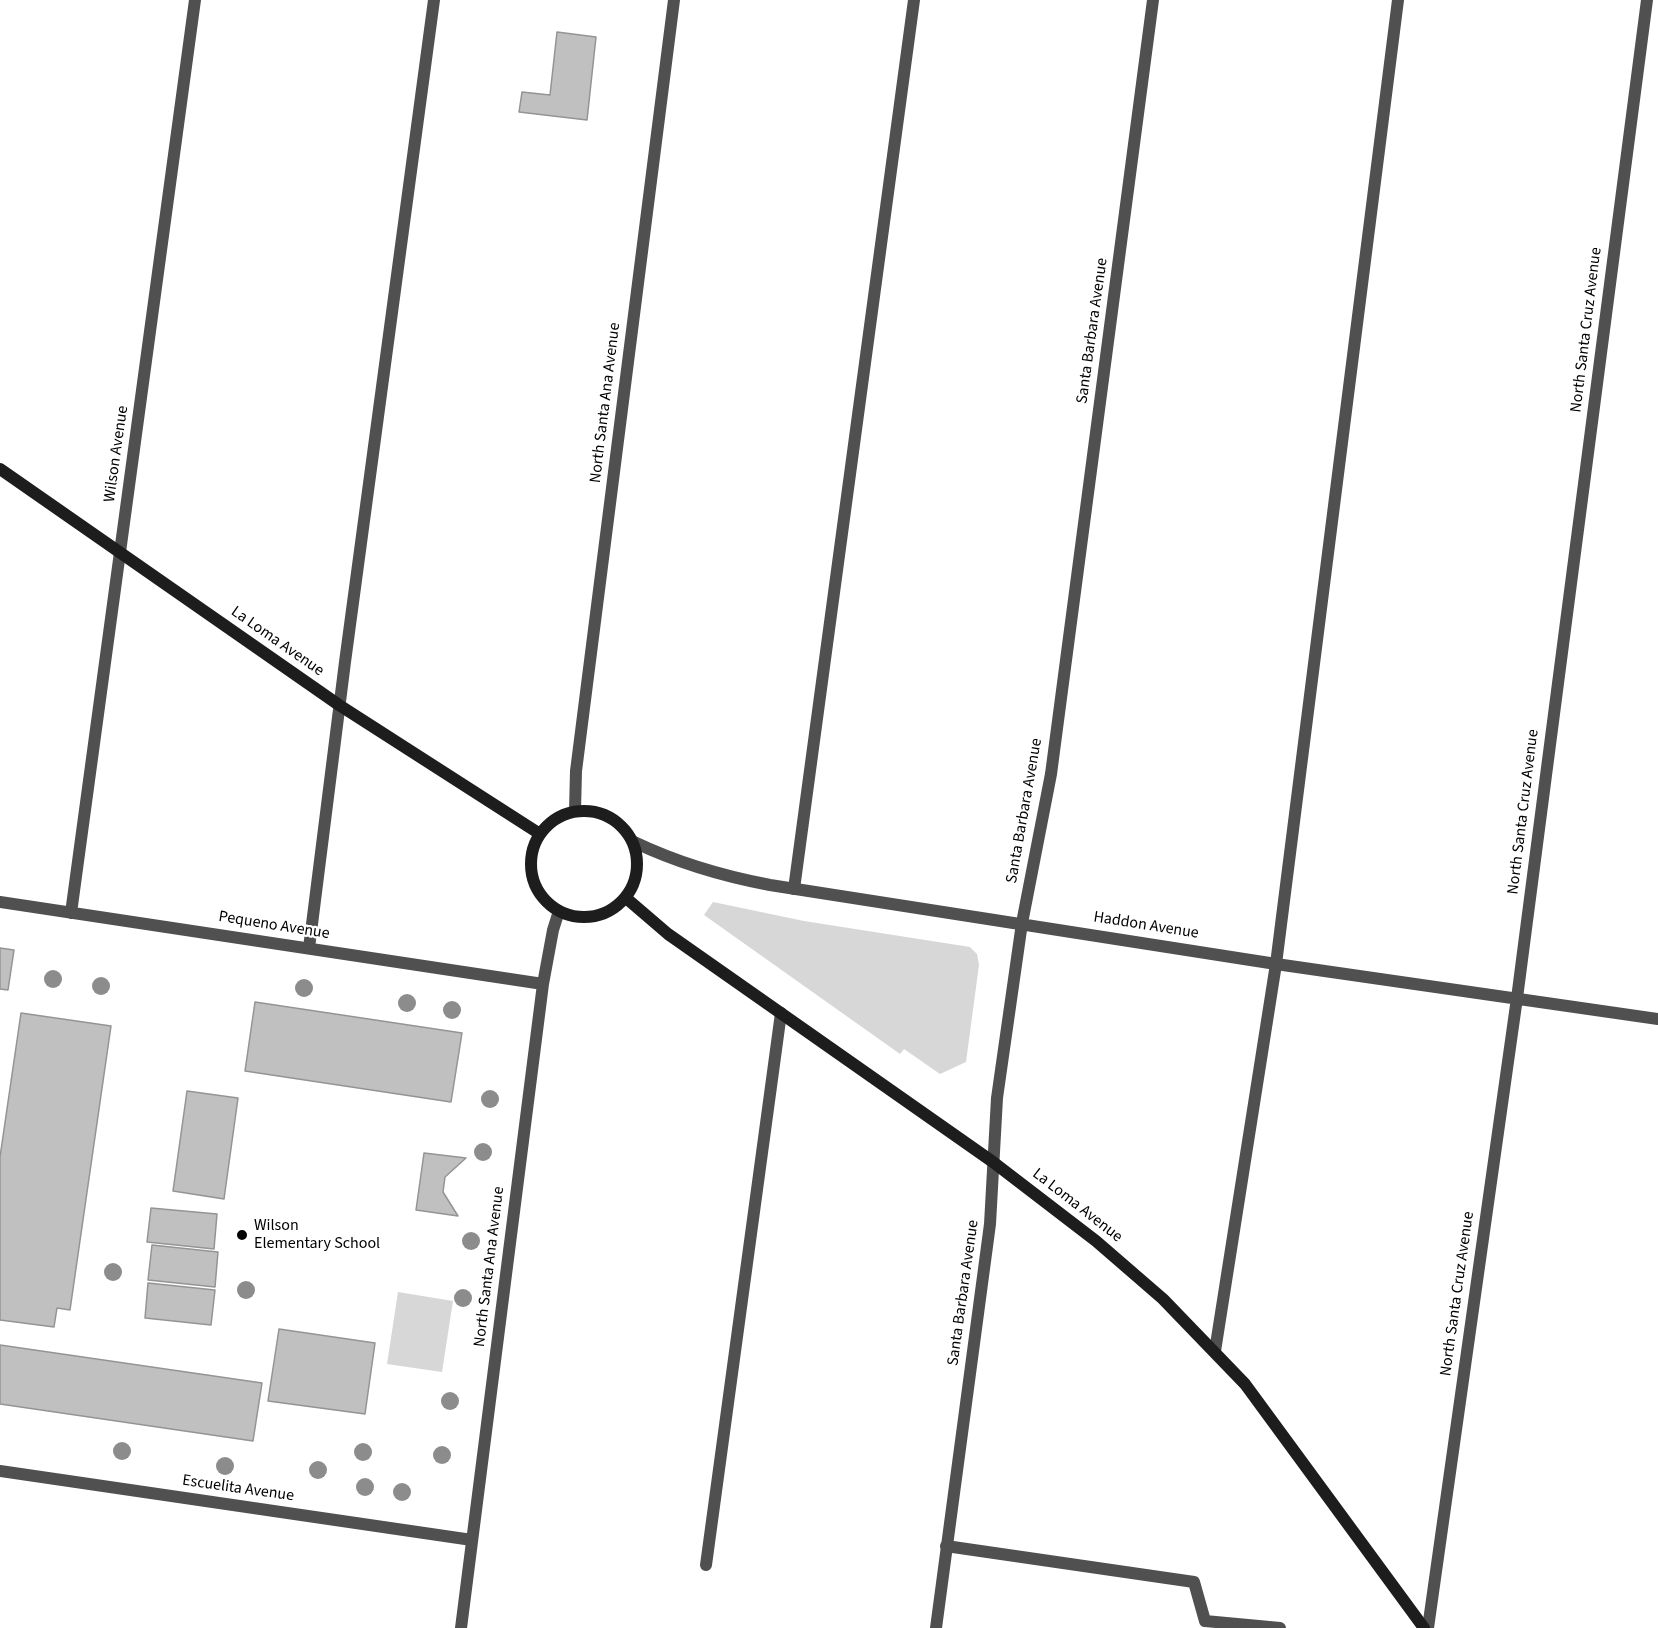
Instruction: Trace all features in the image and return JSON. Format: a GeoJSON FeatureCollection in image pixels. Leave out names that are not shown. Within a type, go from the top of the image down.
{"type":"FeatureCollection","features":[{"type":"Feature","properties":{"kind":"main road","name":"La Loma Avenue"},"geometry":{"type":"LineString","coordinates":[[0,469],[339,705],[540,834]]}},
{"type":"Feature","properties":{"kind":"main road"},"geometry":{"type":"LineString","coordinates":[[589,810],[616,820],[634,842],[638,856],[638,871],[634,885],[626,898],[603,914],[588,917],[573,916],[549,904],[534,883],[531,870],[531,858],[540,834],[549,823],[561,815],[575,811],[589,810]]}},
{"type":"Feature","properties":{"kind":"main road","name":"La Loma Avenue"},"geometry":{"type":"LineString","coordinates":[[626,898],[668,934],[993,1162],[1096,1241],[1163,1299],[1245,1384],[1426,1628]]}},
{"type":"Feature","properties":{"kind":"street","name":"Wilson Avenue"},"geometry":{"type":"LineString","coordinates":[[71,913],[195,0]]}},
{"type":"Feature","properties":{"kind":"street"},"geometry":{"type":"LineString","coordinates":[[309,948],[339,705],[434,0]]}},
{"type":"Feature","properties":{"kind":"street","name":"North Santa Ana Avenue"},"geometry":{"type":"LineString","coordinates":[[575,811],[576,771],[674,0]]}},
{"type":"Feature","properties":{"kind":"street"},"geometry":{"type":"LineString","coordinates":[[794,889],[914,0]]}},
{"type":"Feature","properties":{"kind":"street","name":"Santa Barbara Avenue"},"geometry":{"type":"LineString","coordinates":[[936,1628],[990,1224],[997,1098],[1022,923],[1051,774],[1153,0]]}},
{"type":"Feature","properties":{"kind":"street"},"geometry":{"type":"LineString","coordinates":[[1215,1351],[1276,964],[1398,0]]}},
{"type":"Feature","properties":{"kind":"street","name":"North Santa Cruz Avenue"},"geometry":{"type":"LineString","coordinates":[[1426,1628],[1517,998],[1647,0]]}},
{"type":"Feature","properties":{"kind":"street","name":"Haddon Avenue"},"geometry":{"type":"LineString","coordinates":[[634,842],[682,864],[744,880],[794,889],[1276,964],[1658,1019]]}},
{"type":"Feature","properties":{"kind":"street","name":"Pequeno Avenue"},"geometry":{"type":"LineString","coordinates":[[0,902],[543,984]]}},
{"type":"Feature","properties":{"kind":"street","name":"North Santa Ana Avenue"},"geometry":{"type":"LineString","coordinates":[[461,1628],[543,984],[553,930],[560,911]]}},
{"type":"Feature","properties":{"kind":"street"},"geometry":{"type":"LineString","coordinates":[[706,1565],[781,1013]]}},
{"type":"Feature","properties":{"kind":"street","name":"Escuelita Avenue"},"geometry":{"type":"LineString","coordinates":[[0,1472],[472,1540]]}},
{"type":"Feature","properties":{"kind":"street"},"geometry":{"type":"LineString","coordinates":[[946,1546],[1194,1582],[1204,1624],[1280,1628]]}},
{"type":"Feature","properties":{"kind":"shaded area"},"geometry":{"type":"Polygon","coordinates":[[[713,902],[804,921],[970,947],[977,954],[979,965],[966,1062],[940,1074],[904,1049],[900,1054],[704,915],[713,902]]]}},
{"type":"Feature","properties":{"kind":"shaded area"},"geometry":{"type":"Polygon","coordinates":[[[398,1292],[453,1301],[442,1372],[387,1364],[398,1292]]]}},
{"type":"Feature","properties":{"kind":"building"},"geometry":{"type":"Polygon","coordinates":[[[557,32],[596,37],[587,120],[519,112],[522,92],[550,95],[557,32]]]}},
{"type":"Feature","properties":{"kind":"building"},"geometry":{"type":"Polygon","coordinates":[[[0,948],[14,950],[8,990],[0,989],[0,948]]]}},
{"type":"Feature","properties":{"kind":"building"},"geometry":{"type":"Polygon","coordinates":[[[255,1002],[462,1033],[451,1102],[245,1071],[255,1002]]]}},
{"type":"Feature","properties":{"kind":"building"},"geometry":{"type":"Polygon","coordinates":[[[21,1013],[111,1026],[70,1310],[57,1308],[54,1327],[0,1320],[0,1157],[21,1013]]]}},
{"type":"Feature","properties":{"kind":"building"},"geometry":{"type":"Polygon","coordinates":[[[187,1091],[238,1098],[224,1199],[173,1191],[187,1091]]]}},
{"type":"Feature","properties":{"kind":"building"},"geometry":{"type":"Polygon","coordinates":[[[424,1153],[466,1158],[445,1177],[443,1192],[458,1216],[416,1210],[424,1153]]]}},
{"type":"Feature","properties":{"kind":"building"},"geometry":{"type":"Polygon","coordinates":[[[151,1208],[217,1214],[214,1249],[147,1242],[151,1208]]]}},
{"type":"Feature","properties":{"kind":"building"},"geometry":{"type":"Polygon","coordinates":[[[152,1245],[218,1252],[215,1287],[148,1280],[152,1245]]]}},
{"type":"Feature","properties":{"kind":"building"},"geometry":{"type":"Polygon","coordinates":[[[148,1283],[215,1290],[211,1325],[145,1318],[148,1283]]]}},
{"type":"Feature","properties":{"kind":"building"},"geometry":{"type":"Polygon","coordinates":[[[279,1329],[375,1343],[365,1414],[268,1401],[279,1329]]]}},
{"type":"Feature","properties":{"kind":"building"},"geometry":{"type":"Polygon","coordinates":[[[0,1345],[262,1383],[253,1441],[0,1404],[0,1345]]]}},
{"type":"Feature","properties":{"kind":"place","name":"Wilson Elementary School"},"geometry":{"type":"Point","coordinates":[242,1235]}}]}
